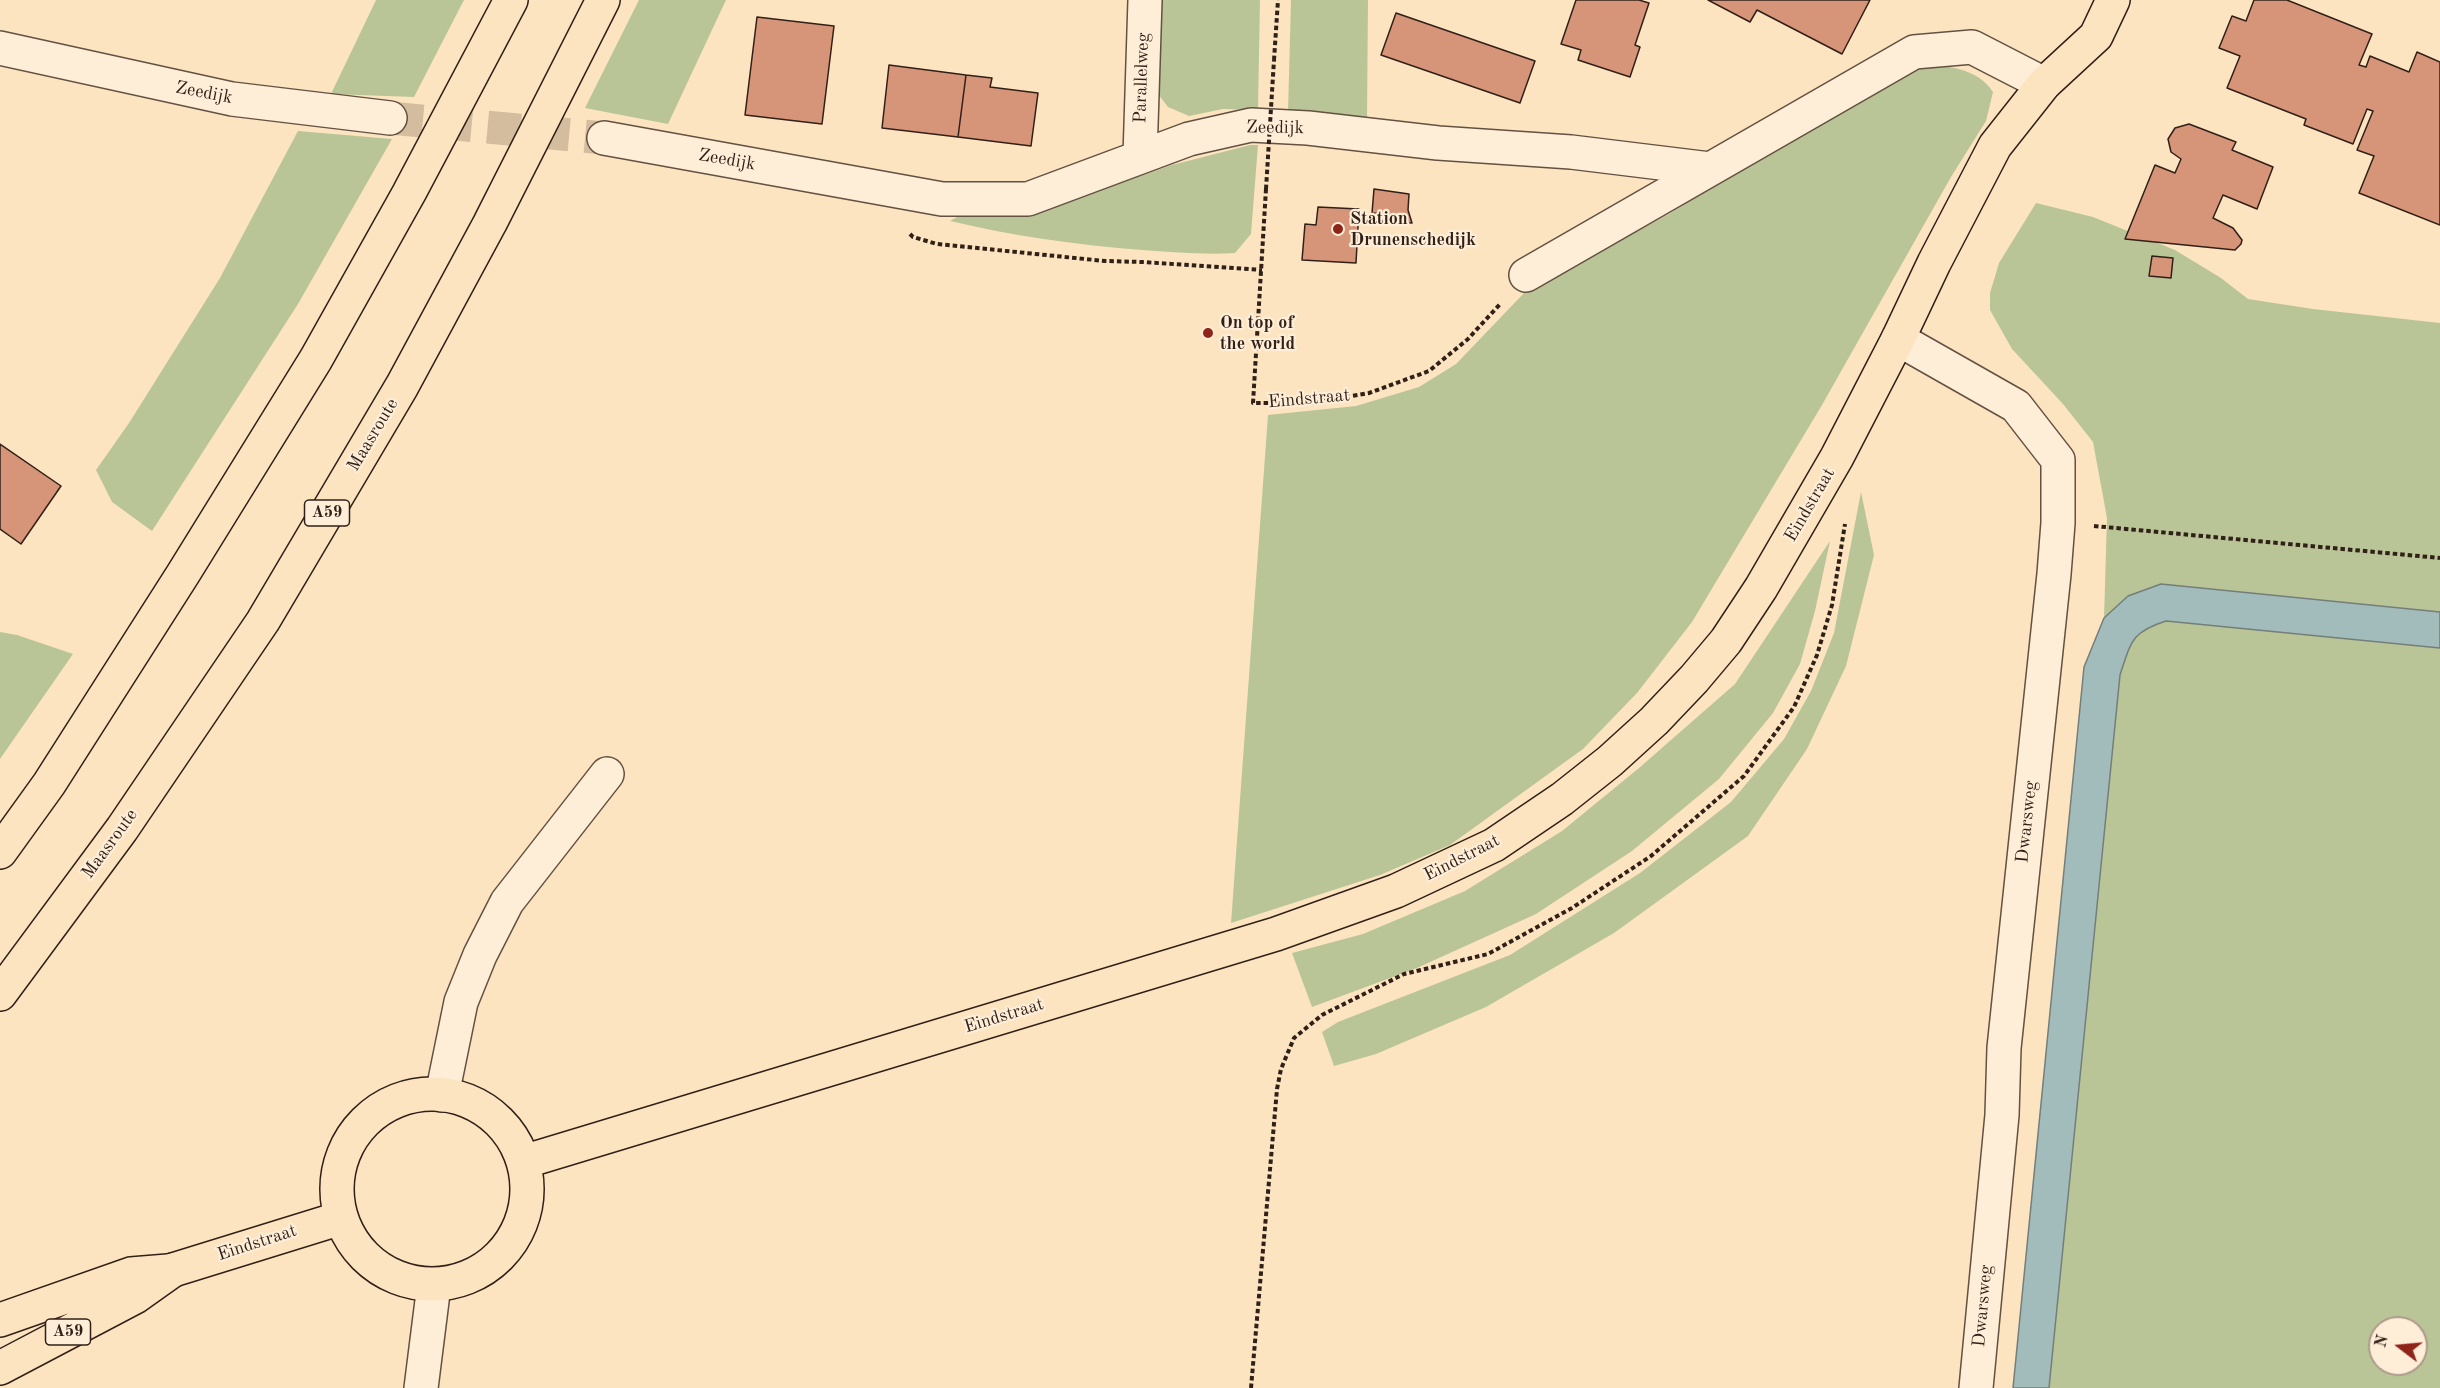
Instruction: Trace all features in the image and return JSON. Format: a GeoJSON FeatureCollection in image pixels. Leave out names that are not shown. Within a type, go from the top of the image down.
{"type":"FeatureCollection","features":[{"type":"Feature","properties":{"kind":"main road"},"geometry":{"type":"LineString","coordinates":[[0,852],[55,774],[183,574],[316,358],[409,192],[511,0]]}},
{"type":"Feature","properties":{"kind":"main road","name":"Maasroute"},"geometry":{"type":"LineString","coordinates":[[0,994],[122,829],[262,621],[402,386],[490,223],[603,0]]}},
{"type":"Feature","properties":{"kind":"main road","name":"Eindstraat"},"geometry":{"type":"LineString","coordinates":[[523,1162],[1276,934],[1396,891],[1494,845],[1563,799],[1654,721],[1726,641],[1761,588],[1832,467],[1995,146],[2044,84],[2096,36],[2113,0]]}},
{"type":"Feature","properties":{"kind":"main road"},"geometry":{"type":"LineString","coordinates":[[421,1094],[454,1096],[485,1109],[509,1132],[523,1162],[527,1197],[518,1231],[497,1259],[468,1278],[434,1285],[403,1280],[376,1267],[354,1245],[341,1218],[337,1184],[344,1152],[363,1124],[389,1104],[421,1094]]}},
{"type":"Feature","properties":{"kind":"main road","name":"Eindstraat"},"geometry":{"type":"LineString","coordinates":[[173,1270],[341,1218]]}},
{"type":"Feature","properties":{"kind":"main road","name":"A59"},"geometry":{"type":"LineString","coordinates":[[0,1320],[131,1274],[173,1270]]}},
{"type":"Feature","properties":{"kind":"main road","name":"A59"},"geometry":{"type":"LineString","coordinates":[[0,1368],[135,1296],[173,1270]]}},
{"type":"Feature","properties":{"kind":"street","name":"Parallelweg"},"geometry":{"type":"LineString","coordinates":[[1140,156],[1145,0]]}},
{"type":"Feature","properties":{"kind":"street"},"geometry":{"type":"LineString","coordinates":[[1526,275],[1914,52],[1972,47],[2044,84]]}},
{"type":"Feature","properties":{"kind":"street","name":"Zeedijk"},"geometry":{"type":"LineString","coordinates":[[7,52],[232,99],[390,118]]}},
{"type":"Feature","properties":{"kind":"street","name":"Zeedijk"},"geometry":{"type":"LineString","coordinates":[[604,138],[942,199],[1028,199],[1189,139],[1251,124],[1438,143],[1570,152],[1710,169]]}},
{"type":"Feature","properties":{"kind":"street","name":"Dwarsweg"},"geometry":{"type":"LineString","coordinates":[[1898,339],[2016,406],[2058,460],[2058,523],[2004,1048],[2002,1114],[1976,1388]]}},
{"type":"Feature","properties":{"kind":"street"},"geometry":{"type":"LineString","coordinates":[[442,1095],[461,1002],[501,912],[607,774]]}},
{"type":"Feature","properties":{"kind":"street"},"geometry":{"type":"LineString","coordinates":[[421,1388],[434,1285]]}},
{"type":"Feature","properties":{"kind":"path"},"geometry":{"type":"LineString","coordinates":[[904,229],[913,237],[938,244],[1105,261],[1262,270],[1278,0]]}},
{"type":"Feature","properties":{"kind":"path","name":"Eindstraat"},"geometry":{"type":"LineString","coordinates":[[1262,270],[1253,404],[1309,403],[1370,393],[1429,371],[1468,339],[1526,275]]}},
{"type":"Feature","properties":{"kind":"path"},"geometry":{"type":"LineString","coordinates":[[1251,1388],[1277,1089],[1281,1069],[1294,1038],[1322,1015],[1404,974],[1488,954],[1572,908],[1651,856],[1744,776],[1794,707],[1818,655],[1832,604],[1846,517]]}},
{"type":"Feature","properties":{"kind":"path"},"geometry":{"type":"LineString","coordinates":[[2058,523],[2440,558]]}},
{"type":"Feature","properties":{"kind":"green space"},"geometry":{"type":"Polygon","coordinates":[[[376,0],[464,0],[414,97],[331,94],[376,0]]]}},
{"type":"Feature","properties":{"kind":"green space"},"geometry":{"type":"Polygon","coordinates":[[[639,0],[726,0],[668,124],[585,108],[639,0]]]}},
{"type":"Feature","properties":{"kind":"green space"},"geometry":{"type":"Polygon","coordinates":[[[1160,0],[1260,0],[1258,110],[1223,109],[1189,116],[1168,107],[1158,94],[1160,0]]]}},
{"type":"Feature","properties":{"kind":"green space"},"geometry":{"type":"Polygon","coordinates":[[[1291,0],[1368,0],[1367,120],[1288,112],[1291,0]]]}},
{"type":"Feature","properties":{"kind":"green space"},"geometry":{"type":"Polygon","coordinates":[[[1919,63],[1960,69],[1978,77],[1993,92],[1986,121],[1951,177],[1822,405],[1692,622],[1637,693],[1583,749],[1450,845],[1380,875],[1231,923],[1268,415],[1356,406],[1419,387],[1456,364],[1525,292],[1669,214],[1905,66],[1919,63]]]}},
{"type":"Feature","properties":{"kind":"green space"},"geometry":{"type":"Polygon","coordinates":[[[298,131],[392,139],[298,304],[152,531],[112,502],[96,470],[129,423],[220,278],[298,131]]]}},
{"type":"Feature","properties":{"kind":"green space"},"geometry":{"type":"Polygon","coordinates":[[[1250,145],[1258,145],[1251,234],[1235,253],[1188,253],[1093,245],[1021,235],[950,221],[959,216],[1043,210],[1172,165],[1250,145]]]}},
{"type":"Feature","properties":{"kind":"green space"},"geometry":{"type":"Polygon","coordinates":[[[2036,203],[2093,217],[2175,250],[2221,278],[2248,299],[2313,309],[2440,323],[2440,612],[2161,584],[2128,596],[2104,618],[2107,518],[2093,442],[2063,404],[2012,349],[1990,310],[1990,293],[1999,263],[2036,203]]]}},
{"type":"Feature","properties":{"kind":"green space"},"geometry":{"type":"Polygon","coordinates":[[[1861,492],[1874,555],[1846,666],[1807,749],[1748,836],[1614,933],[1486,1007],[1376,1054],[1334,1066],[1322,1032],[1338,1022],[1510,955],[1640,873],[1731,802],[1784,739],[1811,691],[1834,633],[1861,492]]]}},
{"type":"Feature","properties":{"kind":"green space"},"geometry":{"type":"Polygon","coordinates":[[[1830,541],[1815,611],[1800,664],[1773,713],[1719,779],[1632,851],[1536,914],[1417,968],[1312,1007],[1292,953],[1363,934],[1465,891],[1562,831],[1639,768],[1735,684],[1830,541]]]}},
{"type":"Feature","properties":{"kind":"green space"},"geometry":{"type":"Polygon","coordinates":[[[2166,621],[2440,648],[2440,1388],[2049,1388],[2120,675],[2130,646],[2146,629],[2166,621]]]}},
{"type":"Feature","properties":{"kind":"green space"},"geometry":{"type":"Polygon","coordinates":[[[0,632],[17,635],[73,654],[0,759],[0,632]]]}},
{"type":"Feature","properties":{"kind":"water"},"geometry":{"type":"Polygon","coordinates":[[[2161,584],[2440,612],[2440,648],[2166,621],[2146,629],[2130,646],[2120,675],[2049,1388],[2013,1388],[2084,667],[2104,618],[2128,596],[2161,584]]]}},
{"type":"Feature","properties":{"kind":"building"},"geometry":{"type":"Polygon","coordinates":[[[1576,0],[1639,0],[1649,3],[1635,45],[1640,47],[1630,77],[1578,60],[1581,50],[1561,44],[1576,0]]]}},
{"type":"Feature","properties":{"kind":"building"},"geometry":{"type":"Polygon","coordinates":[[[1708,0],[1870,0],[1842,54],[1757,10],[1750,22],[1708,0]]]}},
{"type":"Feature","properties":{"kind":"building"},"geometry":{"type":"Polygon","coordinates":[[[2254,0],[2287,0],[2372,34],[2359,65],[2366,67],[2370,56],[2409,72],[2417,52],[2440,62],[2440,225],[2359,193],[2374,156],[2357,150],[2373,111],[2367,109],[2353,144],[2304,125],[2306,119],[2227,88],[2240,56],[2219,48],[2232,16],[2246,21],[2254,0]]]}},
{"type":"Feature","properties":{"kind":"building"},"geometry":{"type":"Polygon","coordinates":[[[1396,13],[1535,61],[1520,103],[1381,55],[1396,13]]]}},
{"type":"Feature","properties":{"kind":"building"},"geometry":{"type":"Polygon","coordinates":[[[757,17],[834,26],[822,124],[745,115],[757,17]]]}},
{"type":"Feature","properties":{"kind":"building"},"geometry":{"type":"Polygon","coordinates":[[[889,65],[966,75],[958,137],[882,128],[889,65]]]}},
{"type":"Feature","properties":{"kind":"building"},"geometry":{"type":"Polygon","coordinates":[[[966,75],[992,78],[990,87],[1038,93],[1031,146],[958,137],[966,75]]]}},
{"type":"Feature","properties":{"kind":"building"},"geometry":{"type":"Polygon","coordinates":[[[2189,124],[2236,142],[2232,150],[2273,167],[2257,209],[2223,195],[2213,218],[2233,228],[2242,240],[2235,250],[2125,239],[2155,165],[2175,173],[2181,159],[2171,152],[2168,139],[2175,128],[2189,124]]]}},
{"type":"Feature","properties":{"kind":"building"},"geometry":{"type":"Polygon","coordinates":[[[1374,189],[1409,194],[1408,210],[1412,223],[1390,222],[1391,215],[1372,213],[1374,189]]]}},
{"type":"Feature","properties":{"kind":"building"},"geometry":{"type":"Polygon","coordinates":[[[1318,207],[1359,209],[1356,263],[1302,260],[1305,224],[1316,225],[1318,207]]]}},
{"type":"Feature","properties":{"kind":"building"},"geometry":{"type":"Polygon","coordinates":[[[2152,256],[2173,258],[2171,278],[2149,276],[2152,256]]]}},
{"type":"Feature","properties":{"kind":"building"},"geometry":{"type":"Polygon","coordinates":[[[0,444],[61,486],[21,544],[0,529],[0,444]]]}},
{"type":"Feature","properties":{"kind":"tunnel"},"geometry":{"type":"LineString","coordinates":[[390,118],[604,138]]}},
{"type":"Feature","properties":{"kind":"place","name":"Station Drunenschedijk"},"geometry":{"type":"Point","coordinates":[1338,229]}},
{"type":"Feature","properties":{"kind":"place","name":"On top of the world"},"geometry":{"type":"Point","coordinates":[1208,333]}}]}
